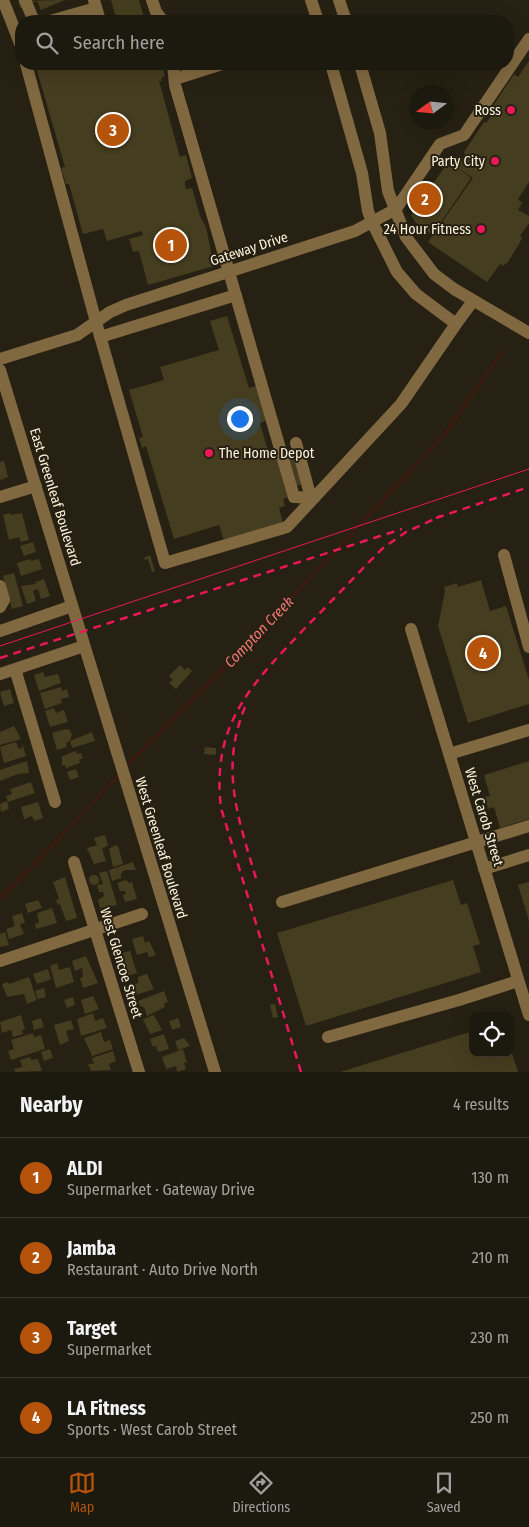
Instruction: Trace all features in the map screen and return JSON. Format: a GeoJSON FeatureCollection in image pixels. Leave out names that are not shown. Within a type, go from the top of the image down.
{"type":"FeatureCollection","features":[{"type":"Feature","properties":{"kind":"street"},"geometry":{"type":"LineString","coordinates":[[3,0],[15,22]]}},
{"type":"Feature","properties":{"kind":"street"},"geometry":{"type":"LineString","coordinates":[[25,0],[31,15]]}},
{"type":"Feature","properties":{"kind":"street"},"geometry":{"type":"LineString","coordinates":[[152,0],[158,15]]}},
{"type":"Feature","properties":{"kind":"street"},"geometry":{"type":"LineString","coordinates":[[311,0],[316,15]]}},
{"type":"Feature","properties":{"kind":"street"},"geometry":{"type":"LineString","coordinates":[[339,0],[344,15]]}},
{"type":"Feature","properties":{"kind":"street"},"geometry":{"type":"LineString","coordinates":[[66,15],[95,4]]}},
{"type":"Feature","properties":{"kind":"street"},"geometry":{"type":"LineString","coordinates":[[514,61],[529,39]]}},
{"type":"Feature","properties":{"kind":"street"},"geometry":{"type":"LineString","coordinates":[[28,70],[100,337],[165,563],[287,527],[401,404],[473,301]]}},
{"type":"Feature","properties":{"kind":"street"},"geometry":{"type":"LineString","coordinates":[[174,70],[294,497],[313,498]]}},
{"type":"Feature","properties":{"kind":"street"},"geometry":{"type":"LineString","coordinates":[[175,79],[203,70]]}},
{"type":"Feature","properties":{"kind":"street"},"geometry":{"type":"LineString","coordinates":[[333,70],[362,173],[368,211],[372,222],[397,272],[416,294],[456,324]]}},
{"type":"Feature","properties":{"kind":"street"},"geometry":{"type":"LineString","coordinates":[[362,70],[380,134],[388,191],[406,237],[434,274],[473,301],[529,333]]}},
{"type":"Feature","properties":{"kind":"street"},"geometry":{"type":"LineString","coordinates":[[396,208],[440,144],[464,135],[508,70]]}},
{"type":"Feature","properties":{"kind":"street","name":"Gateway Drive"},"geometry":{"type":"LineString","coordinates":[[0,359],[77,335],[110,312],[126,305],[355,231],[396,208]]}},
{"type":"Feature","properties":{"kind":"street"},"geometry":{"type":"LineString","coordinates":[[100,337],[236,295]]}},
{"type":"Feature","properties":{"kind":"street","name":"East Greenleaf Boulevard"},"geometry":{"type":"LineString","coordinates":[[0,370],[80,632]]}},
{"type":"Feature","properties":{"kind":"street"},"geometry":{"type":"LineString","coordinates":[[296,443],[313,498]]}},
{"type":"Feature","properties":{"kind":"street"},"geometry":{"type":"LineString","coordinates":[[0,498],[36,486]]}},
{"type":"Feature","properties":{"kind":"street"},"geometry":{"type":"LineString","coordinates":[[504,556],[529,647]]}},
{"type":"Feature","properties":{"kind":"street"},"geometry":{"type":"LineString","coordinates":[[0,586],[4,600],[0,607]]}},
{"type":"Feature","properties":{"kind":"street"},"geometry":{"type":"LineString","coordinates":[[0,631],[72,606]]}},
{"type":"Feature","properties":{"kind":"street","name":"West Carob Street"},"geometry":{"type":"LineString","coordinates":[[410,629],[529,1012]]}},
{"type":"Feature","properties":{"kind":"street","name":"West Greenleaf Boulevard"},"geometry":{"type":"LineString","coordinates":[[80,632],[215,1072]]}},
{"type":"Feature","properties":{"kind":"street"},"geometry":{"type":"LineString","coordinates":[[0,674],[84,646]]}},
{"type":"Feature","properties":{"kind":"street"},"geometry":{"type":"LineString","coordinates":[[15,669],[55,802]]}},
{"type":"Feature","properties":{"kind":"street"},"geometry":{"type":"LineString","coordinates":[[449,754],[529,730]]}},
{"type":"Feature","properties":{"kind":"street"},"geometry":{"type":"LineString","coordinates":[[282,902],[529,826]]}},
{"type":"Feature","properties":{"kind":"street"},"geometry":{"type":"LineString","coordinates":[[484,869],[529,855]]}},
{"type":"Feature","properties":{"kind":"street","name":"West Glencoe Street"},"geometry":{"type":"LineString","coordinates":[[74,862],[139,1072]]}},
{"type":"Feature","properties":{"kind":"street"},"geometry":{"type":"LineString","coordinates":[[0,961],[142,914]]}},
{"type":"Feature","properties":{"kind":"street"},"geometry":{"type":"LineString","coordinates":[[328,1037],[459,1000],[518,980]]}},
{"type":"Feature","properties":{"kind":"building"},"geometry":{"type":"Polygon","coordinates":[[[65,0],[41,10],[37,1],[20,8],[18,1],[65,0]]]}},
{"type":"Feature","properties":{"kind":"building"},"geometry":{"type":"Polygon","coordinates":[[[111,0],[139,0],[143,15],[115,15],[111,0]]]}},
{"type":"Feature","properties":{"kind":"building"},"geometry":{"type":"Polygon","coordinates":[[[529,61],[529,182],[518,199],[522,203],[518,210],[529,216],[529,223],[520,236],[522,238],[508,262],[503,266],[500,264],[487,282],[428,242],[473,178],[457,167],[465,155],[464,152],[484,122],[486,123],[495,111],[491,109],[514,74],[518,77],[529,61]]]}},
{"type":"Feature","properties":{"kind":"building"},"geometry":{"type":"Polygon","coordinates":[[[37,70],[164,70],[165,76],[161,78],[162,81],[159,81],[180,157],[186,155],[192,178],[185,181],[186,189],[192,188],[200,216],[206,227],[214,266],[148,285],[139,251],[133,252],[129,239],[143,235],[142,231],[107,241],[103,229],[83,234],[69,184],[66,184],[61,168],[65,167],[37,70]]]}},
{"type":"Feature","properties":{"kind":"building"},"geometry":{"type":"Polygon","coordinates":[[[449,161],[471,178],[432,235],[415,222],[411,215],[449,161]]]}},
{"type":"Feature","properties":{"kind":"building","name":"The Home Depot"},"geometry":{"type":"Polygon","coordinates":[[[227,316],[249,388],[256,386],[266,421],[260,423],[269,454],[276,452],[278,460],[294,455],[303,484],[287,489],[290,497],[283,499],[285,506],[279,508],[283,523],[224,541],[219,525],[174,539],[146,446],[142,448],[139,438],[143,437],[129,390],[164,380],[160,367],[219,350],[210,321],[227,316]]]}},
{"type":"Feature","properties":{"kind":"building"},"geometry":{"type":"Polygon","coordinates":[[[4,461],[8,477],[0,480],[0,462],[4,461]]]}},
{"type":"Feature","properties":{"kind":"building"},"geometry":{"type":"Polygon","coordinates":[[[10,513],[11,515],[22,513],[29,540],[21,542],[19,537],[9,540],[3,515],[10,513]]]}},
{"type":"Feature","properties":{"kind":"building"},"geometry":{"type":"Polygon","coordinates":[[[33,542],[36,552],[24,556],[20,546],[33,542]]]}},
{"type":"Feature","properties":{"kind":"building"},"geometry":{"type":"Polygon","coordinates":[[[150,555],[155,571],[152,572],[148,559],[145,560],[144,558],[150,555]]]}},
{"type":"Feature","properties":{"kind":"building"},"geometry":{"type":"Polygon","coordinates":[[[30,559],[31,561],[39,559],[42,569],[21,576],[17,563],[30,559]]]}},
{"type":"Feature","properties":{"kind":"building"},"geometry":{"type":"Polygon","coordinates":[[[14,573],[23,606],[12,609],[3,576],[14,573]]]}},
{"type":"Feature","properties":{"kind":"building"},"geometry":{"type":"Polygon","coordinates":[[[44,579],[50,596],[41,599],[38,589],[33,591],[36,601],[27,604],[21,586],[36,584],[35,582],[44,579]]]}},
{"type":"Feature","properties":{"kind":"building"},"geometry":{"type":"Polygon","coordinates":[[[481,580],[490,611],[506,606],[529,680],[529,704],[468,723],[438,626],[445,591],[444,587],[457,583],[458,587],[481,580]]]}},
{"type":"Feature","properties":{"kind":"building"},"geometry":{"type":"Polygon","coordinates":[[[180,665],[185,670],[188,667],[192,671],[176,689],[169,683],[173,680],[169,676],[180,665]]]}},
{"type":"Feature","properties":{"kind":"building"},"geometry":{"type":"Polygon","coordinates":[[[43,672],[45,677],[58,674],[61,683],[39,691],[34,675],[43,672]]]}},
{"type":"Feature","properties":{"kind":"building"},"geometry":{"type":"Polygon","coordinates":[[[61,687],[62,691],[67,689],[69,697],[61,699],[62,703],[45,709],[40,693],[61,687]]]}},
{"type":"Feature","properties":{"kind":"building"},"geometry":{"type":"Polygon","coordinates":[[[10,689],[14,703],[4,706],[0,692],[10,689]]]}},
{"type":"Feature","properties":{"kind":"building"},"geometry":{"type":"Polygon","coordinates":[[[54,708],[56,713],[64,710],[68,722],[50,727],[45,711],[54,708]]]}},
{"type":"Feature","properties":{"kind":"building"},"geometry":{"type":"Polygon","coordinates":[[[14,726],[21,739],[0,745],[0,732],[14,726]]]}},
{"type":"Feature","properties":{"kind":"building"},"geometry":{"type":"Polygon","coordinates":[[[65,729],[70,730],[72,735],[69,742],[66,743],[67,747],[57,750],[52,733],[65,729]]]}},
{"type":"Feature","properties":{"kind":"building"},"geometry":{"type":"Polygon","coordinates":[[[92,732],[95,741],[72,748],[70,741],[92,732]]]}},
{"type":"Feature","properties":{"kind":"building"},"geometry":{"type":"Polygon","coordinates":[[[16,742],[19,749],[22,748],[22,743],[26,756],[4,763],[0,747],[16,742]]]}},
{"type":"Feature","properties":{"kind":"building"},"geometry":{"type":"Polygon","coordinates":[[[205,747],[216,748],[216,755],[204,754],[205,747]]]}},
{"type":"Feature","properties":{"kind":"building"},"geometry":{"type":"Polygon","coordinates":[[[76,751],[77,754],[81,753],[83,758],[79,760],[80,763],[66,768],[65,765],[62,766],[62,756],[76,751]]]}},
{"type":"Feature","properties":{"kind":"building"},"geometry":{"type":"Polygon","coordinates":[[[27,761],[29,773],[18,774],[0,781],[0,770],[27,761]]]}},
{"type":"Feature","properties":{"kind":"building"},"geometry":{"type":"Polygon","coordinates":[[[529,761],[529,819],[500,828],[494,807],[488,809],[485,797],[490,796],[484,775],[529,761]]]}},
{"type":"Feature","properties":{"kind":"building"},"geometry":{"type":"Polygon","coordinates":[[[76,769],[79,777],[70,780],[67,772],[76,769]]]}},
{"type":"Feature","properties":{"kind":"building"},"geometry":{"type":"Polygon","coordinates":[[[31,782],[35,793],[8,802],[6,796],[12,794],[10,789],[31,782]]]}},
{"type":"Feature","properties":{"kind":"building"},"geometry":{"type":"Polygon","coordinates":[[[7,801],[9,809],[1,812],[0,804],[7,801]]]}},
{"type":"Feature","properties":{"kind":"building"},"geometry":{"type":"Polygon","coordinates":[[[38,802],[43,818],[34,821],[32,816],[24,819],[21,807],[38,802]]]}},
{"type":"Feature","properties":{"kind":"building"},"geometry":{"type":"Polygon","coordinates":[[[105,835],[108,845],[102,849],[106,861],[94,864],[87,848],[97,845],[94,838],[105,835]]]}},
{"type":"Feature","properties":{"kind":"building"},"geometry":{"type":"Polygon","coordinates":[[[115,845],[118,846],[123,864],[113,867],[109,849],[115,845]]]}},
{"type":"Feature","properties":{"kind":"building"},"geometry":{"type":"Polygon","coordinates":[[[133,862],[136,870],[125,870],[121,873],[121,878],[112,881],[109,870],[133,862]]]}},
{"type":"Feature","properties":{"kind":"building"},"geometry":{"type":"Polygon","coordinates":[[[107,871],[117,905],[100,908],[98,900],[104,896],[103,892],[99,892],[97,885],[103,884],[99,873],[107,871]]]}},
{"type":"Feature","properties":{"kind":"building"},"geometry":{"type":"Polygon","coordinates":[[[92,875],[96,875],[99,880],[98,884],[92,885],[89,882],[89,878],[92,875]]]}},
{"type":"Feature","properties":{"kind":"building"},"geometry":{"type":"Polygon","coordinates":[[[65,877],[77,918],[66,921],[60,904],[58,905],[56,900],[59,899],[53,882],[65,877]]]}},
{"type":"Feature","properties":{"kind":"building"},"geometry":{"type":"Polygon","coordinates":[[[126,880],[129,883],[132,882],[137,899],[125,902],[123,895],[126,894],[125,891],[120,891],[117,883],[126,880]]]}},
{"type":"Feature","properties":{"kind":"building"},"geometry":{"type":"Polygon","coordinates":[[[453,880],[461,905],[467,903],[480,944],[473,946],[481,972],[306,1026],[277,933],[453,880]]]}},
{"type":"Feature","properties":{"kind":"building"},"geometry":{"type":"Polygon","coordinates":[[[529,882],[529,921],[518,885],[529,882]]]}},
{"type":"Feature","properties":{"kind":"building"},"geometry":{"type":"Polygon","coordinates":[[[38,900],[42,908],[28,913],[25,904],[38,900]]]}},
{"type":"Feature","properties":{"kind":"building"},"geometry":{"type":"Polygon","coordinates":[[[52,908],[57,923],[36,929],[35,924],[39,922],[37,913],[52,908]]]}},
{"type":"Feature","properties":{"kind":"building"},"geometry":{"type":"Polygon","coordinates":[[[22,913],[25,923],[20,924],[24,934],[9,939],[6,929],[15,926],[12,916],[22,913]]]}},
{"type":"Feature","properties":{"kind":"building"},"geometry":{"type":"Polygon","coordinates":[[[5,932],[9,945],[0,947],[0,934],[5,932]]]}},
{"type":"Feature","properties":{"kind":"building"},"geometry":{"type":"Polygon","coordinates":[[[143,936],[145,943],[149,941],[156,955],[149,957],[147,952],[137,955],[132,939],[143,936]]]}},
{"type":"Feature","properties":{"kind":"building"},"geometry":{"type":"Polygon","coordinates":[[[130,951],[137,973],[128,976],[122,953],[130,951]]]}},
{"type":"Feature","properties":{"kind":"building"},"geometry":{"type":"Polygon","coordinates":[[[86,956],[98,983],[83,988],[80,978],[83,977],[82,968],[75,971],[72,961],[86,956]]]}},
{"type":"Feature","properties":{"kind":"building"},"geometry":{"type":"Polygon","coordinates":[[[57,963],[59,970],[70,967],[74,982],[56,988],[50,966],[57,963]]]}},
{"type":"Feature","properties":{"kind":"building"},"geometry":{"type":"Polygon","coordinates":[[[48,969],[51,979],[37,984],[33,974],[48,969]]]}},
{"type":"Feature","properties":{"kind":"building"},"geometry":{"type":"Polygon","coordinates":[[[147,974],[154,989],[136,995],[132,985],[138,983],[138,977],[147,974]]]}},
{"type":"Feature","properties":{"kind":"building"},"geometry":{"type":"Polygon","coordinates":[[[29,977],[37,1000],[27,1004],[24,994],[7,997],[2,984],[8,982],[9,984],[29,977]]]}},
{"type":"Feature","properties":{"kind":"building"},"geometry":{"type":"Polygon","coordinates":[[[44,988],[46,997],[38,999],[35,991],[44,988]]]}},
{"type":"Feature","properties":{"kind":"building"},"geometry":{"type":"Polygon","coordinates":[[[164,991],[168,1002],[164,1003],[165,1007],[147,1016],[144,1007],[140,1006],[138,1001],[164,991]]]}},
{"type":"Feature","properties":{"kind":"building"},"geometry":{"type":"Polygon","coordinates":[[[93,996],[99,1009],[85,1014],[81,1000],[93,996]]]}},
{"type":"Feature","properties":{"kind":"building"},"geometry":{"type":"Polygon","coordinates":[[[73,997],[75,1005],[67,1008],[64,1000],[73,997]]]}},
{"type":"Feature","properties":{"kind":"building"},"geometry":{"type":"Polygon","coordinates":[[[275,1004],[278,1017],[273,1018],[270,1005],[275,1004]]]}},
{"type":"Feature","properties":{"kind":"building"},"geometry":{"type":"Polygon","coordinates":[[[93,1013],[95,1021],[103,1018],[107,1028],[81,1036],[77,1019],[93,1013]]]}},
{"type":"Feature","properties":{"kind":"building"},"geometry":{"type":"Polygon","coordinates":[[[21,1015],[25,1029],[22,1030],[23,1034],[13,1037],[11,1030],[2,1033],[0,1022],[21,1015]]]}},
{"type":"Feature","properties":{"kind":"building"},"geometry":{"type":"Polygon","coordinates":[[[154,1015],[162,1030],[150,1034],[143,1019],[154,1015]]]}},
{"type":"Feature","properties":{"kind":"building"},"geometry":{"type":"Polygon","coordinates":[[[41,1018],[44,1027],[34,1030],[32,1021],[41,1018]]]}},
{"type":"Feature","properties":{"kind":"building"},"geometry":{"type":"Polygon","coordinates":[[[178,1018],[181,1027],[172,1030],[169,1021],[178,1018]]]}},
{"type":"Feature","properties":{"kind":"building"},"geometry":{"type":"Polygon","coordinates":[[[71,1020],[74,1029],[66,1031],[69,1041],[60,1045],[54,1025],[71,1020]]]}},
{"type":"Feature","properties":{"kind":"building"},"geometry":{"type":"Polygon","coordinates":[[[101,1032],[104,1042],[110,1040],[113,1049],[92,1056],[84,1038],[101,1032]]]}},
{"type":"Feature","properties":{"kind":"building"},"geometry":{"type":"Polygon","coordinates":[[[469,1032],[469,1057],[513,1057],[518,1072],[340,1072],[469,1032]]]}},
{"type":"Feature","properties":{"kind":"building"},"geometry":{"type":"Polygon","coordinates":[[[33,1033],[34,1037],[41,1035],[45,1049],[11,1060],[8,1051],[14,1049],[11,1040],[33,1033]]]}},
{"type":"Feature","properties":{"kind":"building"},"geometry":{"type":"Polygon","coordinates":[[[164,1034],[169,1049],[158,1052],[156,1046],[153,1047],[150,1039],[164,1034]]]}},
{"type":"Feature","properties":{"kind":"building"},"geometry":{"type":"Polygon","coordinates":[[[184,1038],[190,1046],[178,1050],[175,1041],[184,1038]]]}},
{"type":"Feature","properties":{"kind":"building"},"geometry":{"type":"Polygon","coordinates":[[[50,1049],[53,1058],[44,1061],[41,1052],[50,1049]]]}},
{"type":"Feature","properties":{"kind":"building"},"geometry":{"type":"Polygon","coordinates":[[[183,1049],[187,1062],[184,1063],[186,1069],[177,1072],[176,1066],[166,1069],[162,1057],[183,1049]]]}},
{"type":"Feature","properties":{"kind":"building"},"geometry":{"type":"Polygon","coordinates":[[[113,1051],[116,1061],[109,1064],[111,1070],[91,1071],[88,1064],[94,1064],[92,1058],[113,1051]]]}},
{"type":"Feature","properties":{"kind":"building"},"geometry":{"type":"Polygon","coordinates":[[[30,1057],[31,1060],[38,1059],[42,1071],[15,1072],[14,1069],[22,1067],[20,1060],[30,1057]]]}},
{"type":"Feature","properties":{"kind":"waterway","name":"Compton Creek"},"geometry":{"type":"LineString","coordinates":[[126,767],[260,631],[445,434],[502,352]]}},
{"type":"Feature","properties":{"kind":"waterway","name":"Compton Creek"},"geometry":{"type":"LineString","coordinates":[[0,898],[119,775]]}},
{"type":"Feature","properties":{"kind":"tram line"},"geometry":{"type":"LineString","coordinates":[[0,646],[529,469]]}},
{"type":"Feature","properties":{"kind":"railway"},"geometry":{"type":"LineString","coordinates":[[436,518],[529,487]]}},
{"type":"Feature","properties":{"kind":"railway"},"geometry":{"type":"LineString","coordinates":[[301,1072],[221,808],[220,778],[222,752],[229,728],[240,707],[253,687],[286,648],[383,548],[406,532],[441,516]]}},
{"type":"Feature","properties":{"kind":"railway"},"geometry":{"type":"LineString","coordinates":[[0,658],[402,529]]}},
{"type":"Feature","properties":{"kind":"railway"},"geometry":{"type":"LineString","coordinates":[[245,707],[237,730],[233,752],[234,795],[238,816],[257,882]]}},
{"type":"Feature","properties":{"kind":"place","name":"Ross"},"geometry":{"type":"Point","coordinates":[511,110]}},
{"type":"Feature","properties":{"kind":"place","name":"Target"},"geometry":{"type":"Point","coordinates":[113,130]}},
{"type":"Feature","properties":{"kind":"place","name":"Party City"},"geometry":{"type":"Point","coordinates":[495,161]}},
{"type":"Feature","properties":{"kind":"place","name":"Jamba"},"geometry":{"type":"Point","coordinates":[425,199]}},
{"type":"Feature","properties":{"kind":"place","name":"24 Hour Fitness"},"geometry":{"type":"Point","coordinates":[481,229]}},
{"type":"Feature","properties":{"kind":"place","name":"ALDI"},"geometry":{"type":"Point","coordinates":[171,245]}},
{"type":"Feature","properties":{"kind":"place","name":"The Home Depot"},"geometry":{"type":"Point","coordinates":[209,453]}},
{"type":"Feature","properties":{"kind":"place","name":"LA Fitness"},"geometry":{"type":"Point","coordinates":[483,653]}}]}
